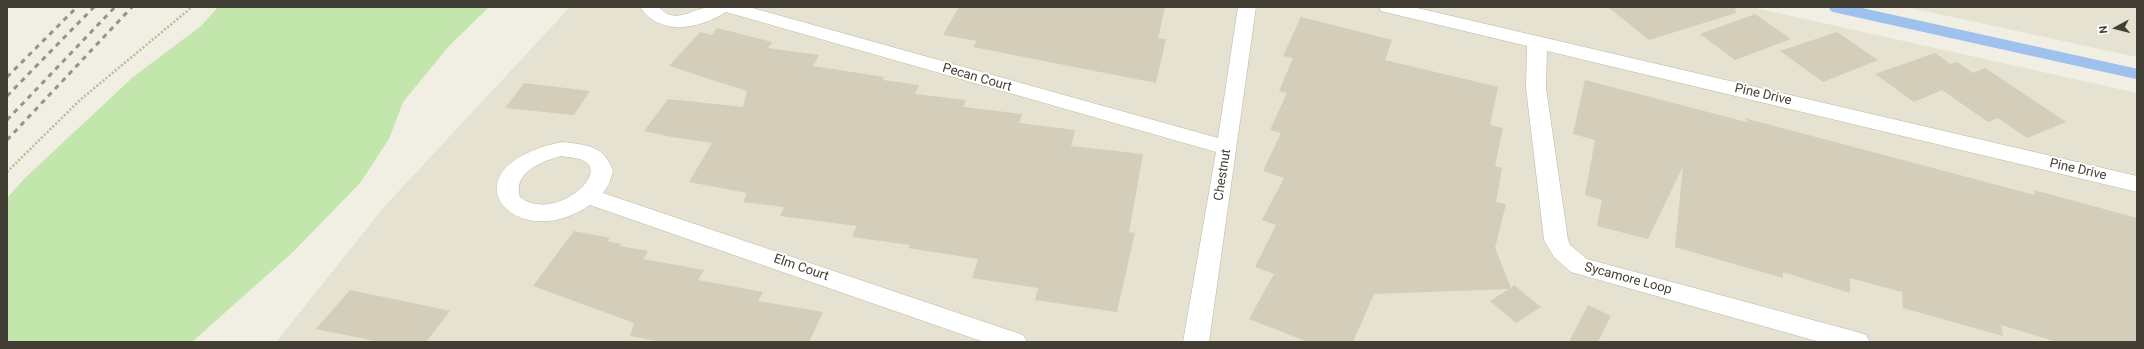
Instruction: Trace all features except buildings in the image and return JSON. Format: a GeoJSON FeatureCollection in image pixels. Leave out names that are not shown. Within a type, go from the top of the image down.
{"type":"FeatureCollection","features":[{"type":"Feature","properties":{"kind":"street"},"geometry":{"type":"LineString","coordinates":[[649,7],[652,12],[660,18],[672,21],[686,21],[700,18],[720,7]]}},
{"type":"Feature","properties":{"kind":"street","name":"Pecan Court"},"geometry":{"type":"LineString","coordinates":[[728,7],[1227,148]]}},
{"type":"Feature","properties":{"kind":"street","name":"Chestnut"},"geometry":{"type":"LineString","coordinates":[[1196,342],[1227,148],[1247,7]]}},
{"type":"Feature","properties":{"kind":"street","name":"Pine Drive"},"geometry":{"type":"LineString","coordinates":[[1388,7],[2137,184]]}},
{"type":"Feature","properties":{"kind":"street","name":"Sycamore Loop"},"geometry":{"type":"LineString","coordinates":[[1537,42],[1536,88],[1556,240],[1562,251],[1579,266],[1857,342]]}},
{"type":"Feature","properties":{"kind":"street","name":"Elm Court"},"geometry":{"type":"LineString","coordinates":[[588,196],[1014,342]]}},
{"type":"Feature","properties":{"kind":"path"},"geometry":{"type":"LineString","coordinates":[[7,172],[80,100],[192,7]]}},
{"type":"Feature","properties":{"kind":"shaded area"},"geometry":{"type":"Polygon","coordinates":[[[570,7],[1751,7],[2137,93],[2137,342],[276,342],[384,207],[570,7]]]}},
{"type":"Feature","properties":{"kind":"shaded area"},"geometry":{"type":"Polygon","coordinates":[[[1906,7],[2137,7],[2137,57],[1906,7]]]}},
{"type":"Feature","properties":{"kind":"green space"},"geometry":{"type":"Polygon","coordinates":[[[218,7],[489,7],[450,45],[403,102],[389,139],[360,183],[293,252],[192,342],[7,342],[7,198],[25,178],[133,77],[201,26],[218,7]]]}},
{"type":"Feature","properties":{"kind":"waterway"},"geometry":{"type":"LineString","coordinates":[[1834,7],[2137,74]]}},
{"type":"Feature","properties":{"kind":"railway"},"geometry":{"type":"LineString","coordinates":[[7,77],[77,7]]}},
{"type":"Feature","properties":{"kind":"railway"},"geometry":{"type":"LineString","coordinates":[[7,96],[94,7]]}},
{"type":"Feature","properties":{"kind":"railway"},"geometry":{"type":"LineString","coordinates":[[7,120],[115,7]]}},
{"type":"Feature","properties":{"kind":"railway"},"geometry":{"type":"LineString","coordinates":[[7,140],[132,7]]}}]}
